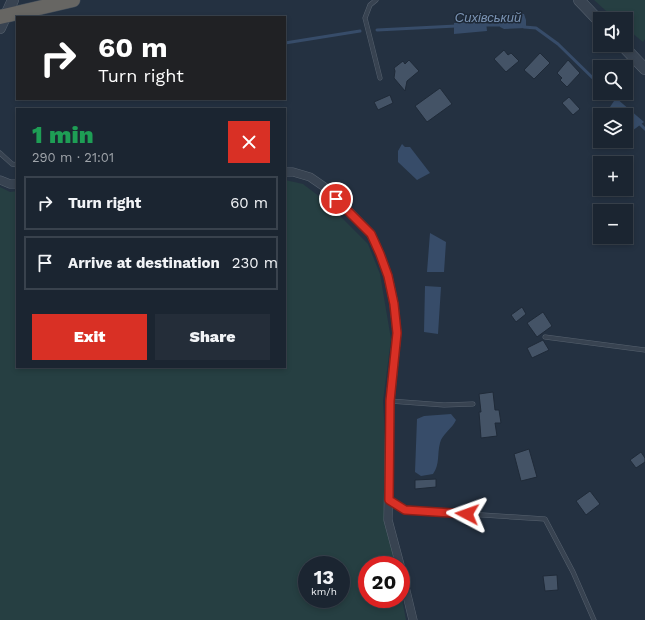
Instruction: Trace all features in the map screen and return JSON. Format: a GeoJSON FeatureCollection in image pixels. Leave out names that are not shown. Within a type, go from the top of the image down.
{"type":"FeatureCollection","features":[{"type":"Feature","properties":{"kind":"highway"},"geometry":{"type":"LineString","coordinates":[[2,20],[72,0]]}},
{"type":"Feature","properties":{"kind":"street"},"geometry":{"type":"LineString","coordinates":[[2,20],[13,0]]}},
{"type":"Feature","properties":{"kind":"street"},"geometry":{"type":"LineString","coordinates":[[579,0],[593,15]]}},
{"type":"Feature","properties":{"kind":"street"},"geometry":{"type":"LineString","coordinates":[[629,52],[645,69]]}},
{"type":"Feature","properties":{"kind":"street"},"geometry":{"type":"LineString","coordinates":[[286,172],[293,172],[310,177],[326,188],[371,234],[390,283],[397,333],[390,401],[388,520],[398,556]]}},
{"type":"Feature","properties":{"kind":"street"},"geometry":{"type":"LineString","coordinates":[[0,180],[10,184],[16,184]]}},
{"type":"Feature","properties":{"kind":"street"},"geometry":{"type":"LineString","coordinates":[[410,608],[413,620]]}},
{"type":"Feature","properties":{"kind":"lane"},"geometry":{"type":"LineString","coordinates":[[376,0],[370,6],[365,18],[380,78]]}},
{"type":"Feature","properties":{"kind":"lane"},"geometry":{"type":"LineString","coordinates":[[0,154],[12,164],[16,165]]}},
{"type":"Feature","properties":{"kind":"lane"},"geometry":{"type":"LineString","coordinates":[[545,337],[645,350]]}},
{"type":"Feature","properties":{"kind":"lane"},"geometry":{"type":"LineString","coordinates":[[390,401],[444,405],[474,404]]}},
{"type":"Feature","properties":{"kind":"lane"},"geometry":{"type":"LineString","coordinates":[[389,500],[405,510],[545,519],[573,572],[594,620]]}},
{"type":"Feature","properties":{"kind":"green space"},"geometry":{"type":"Polygon","coordinates":[[[594,0],[645,0],[645,39],[643,42],[633,34],[633,12],[607,12],[594,0]]]}},
{"type":"Feature","properties":{"kind":"green space"},"geometry":{"type":"Polygon","coordinates":[[[286,180],[303,184],[324,200],[368,244],[380,274],[391,339],[383,401],[386,452],[386,519],[393,556],[358,556],[358,608],[404,608],[406,620],[0,620],[0,187],[10,192],[16,191],[16,368],[286,368],[286,180]]]}},
{"type":"Feature","properties":{"kind":"water"},"geometry":{"type":"Polygon","coordinates":[[[515,13],[524,14],[526,28],[504,29],[500,27],[498,19],[502,16],[515,13]]]}},
{"type":"Feature","properties":{"kind":"water"},"geometry":{"type":"Polygon","coordinates":[[[486,21],[487,31],[454,34],[454,23],[486,21]]]}},
{"type":"Feature","properties":{"kind":"water"},"geometry":{"type":"Polygon","coordinates":[[[615,100],[618,100],[628,108],[609,108],[615,100]]]}},
{"type":"Feature","properties":{"kind":"water"},"geometry":{"type":"Polygon","coordinates":[[[633,113],[644,122],[633,130],[633,113]]]}},
{"type":"Feature","properties":{"kind":"water"},"geometry":{"type":"Polygon","coordinates":[[[402,144],[405,147],[410,147],[430,173],[417,180],[398,162],[398,151],[402,144]]]}},
{"type":"Feature","properties":{"kind":"water"},"geometry":{"type":"Polygon","coordinates":[[[430,233],[446,242],[444,272],[427,272],[430,233]]]}},
{"type":"Feature","properties":{"kind":"water"},"geometry":{"type":"Polygon","coordinates":[[[425,286],[441,287],[438,334],[424,332],[425,286]]]}},
{"type":"Feature","properties":{"kind":"water"},"geometry":{"type":"Polygon","coordinates":[[[451,414],[456,420],[441,440],[438,463],[435,470],[433,474],[421,476],[415,472],[417,419],[424,416],[451,414]]]}},
{"type":"Feature","properties":{"kind":"building"},"geometry":{"type":"Polygon","coordinates":[[[504,50],[508,55],[511,53],[519,61],[506,72],[494,59],[504,50]]]}},
{"type":"Feature","properties":{"kind":"building"},"geometry":{"type":"Polygon","coordinates":[[[540,53],[550,63],[534,79],[524,70],[540,53]]]}},
{"type":"Feature","properties":{"kind":"building"},"geometry":{"type":"Polygon","coordinates":[[[409,60],[419,71],[407,81],[405,91],[394,78],[394,68],[403,61],[405,64],[409,60]]]}},
{"type":"Feature","properties":{"kind":"building"},"geometry":{"type":"Polygon","coordinates":[[[568,60],[580,73],[567,87],[560,80],[562,78],[557,73],[568,60]]]}},
{"type":"Feature","properties":{"kind":"building"},"geometry":{"type":"Polygon","coordinates":[[[440,88],[452,104],[427,122],[415,106],[440,88]]]}},
{"type":"Feature","properties":{"kind":"building"},"geometry":{"type":"Polygon","coordinates":[[[390,95],[393,103],[378,110],[374,102],[390,95]]]}},
{"type":"Feature","properties":{"kind":"building"},"geometry":{"type":"Polygon","coordinates":[[[569,97],[580,109],[573,115],[562,103],[569,97]]]}},
{"type":"Feature","properties":{"kind":"building"},"geometry":{"type":"Polygon","coordinates":[[[522,307],[526,314],[516,322],[511,315],[522,307]]]}},
{"type":"Feature","properties":{"kind":"building"},"geometry":{"type":"Polygon","coordinates":[[[543,312],[552,326],[537,337],[527,323],[543,312]]]}},
{"type":"Feature","properties":{"kind":"building"},"geometry":{"type":"Polygon","coordinates":[[[543,340],[549,350],[532,358],[527,348],[543,340]]]}},
{"type":"Feature","properties":{"kind":"building"},"geometry":{"type":"Polygon","coordinates":[[[493,392],[495,410],[499,410],[501,423],[495,423],[497,436],[481,438],[479,394],[493,392]]]}},
{"type":"Feature","properties":{"kind":"building"},"geometry":{"type":"Polygon","coordinates":[[[529,449],[537,477],[521,481],[514,454],[529,449]]]}},
{"type":"Feature","properties":{"kind":"building"},"geometry":{"type":"Polygon","coordinates":[[[641,452],[645,458],[645,462],[636,468],[630,460],[641,452]]]}},
{"type":"Feature","properties":{"kind":"building"},"geometry":{"type":"Polygon","coordinates":[[[436,479],[436,487],[415,489],[415,480],[436,479]]]}},
{"type":"Feature","properties":{"kind":"building"},"geometry":{"type":"Polygon","coordinates":[[[590,491],[600,504],[586,515],[576,501],[590,491]]]}},
{"type":"Feature","properties":{"kind":"building"},"geometry":{"type":"Polygon","coordinates":[[[557,575],[558,590],[545,591],[543,576],[557,575]]]}},
{"type":"Feature","properties":{"kind":"waterway","name":"Сихівський"},"geometry":{"type":"LineString","coordinates":[[484,25],[502,25]]}},
{"type":"Feature","properties":{"kind":"waterway","name":"Сихівський"},"geometry":{"type":"LineString","coordinates":[[377,30],[456,26]]}},
{"type":"Feature","properties":{"kind":"waterway","name":"Сихівський"},"geometry":{"type":"LineString","coordinates":[[524,27],[536,28],[558,44],[593,78]]}},
{"type":"Feature","properties":{"kind":"waterway","name":"Сихівський"},"geometry":{"type":"LineString","coordinates":[[286,43],[360,31]]}},
{"type":"Feature","properties":{"kind":"waterway","name":"Сихівський"},"geometry":{"type":"LineString","coordinates":[[615,100],[618,103]]}},
{"type":"Feature","properties":{"kind":"waterway","name":"Сихівський"},"geometry":{"type":"LineString","coordinates":[[638,122],[645,129]]}},
{"type":"Feature","properties":{"kind":"route"},"geometry":{"type":"LineString","coordinates":[[336,199],[371,234],[388,276],[394,304],[397,333],[390,401],[389,500],[405,510],[467,514]]}}]}
